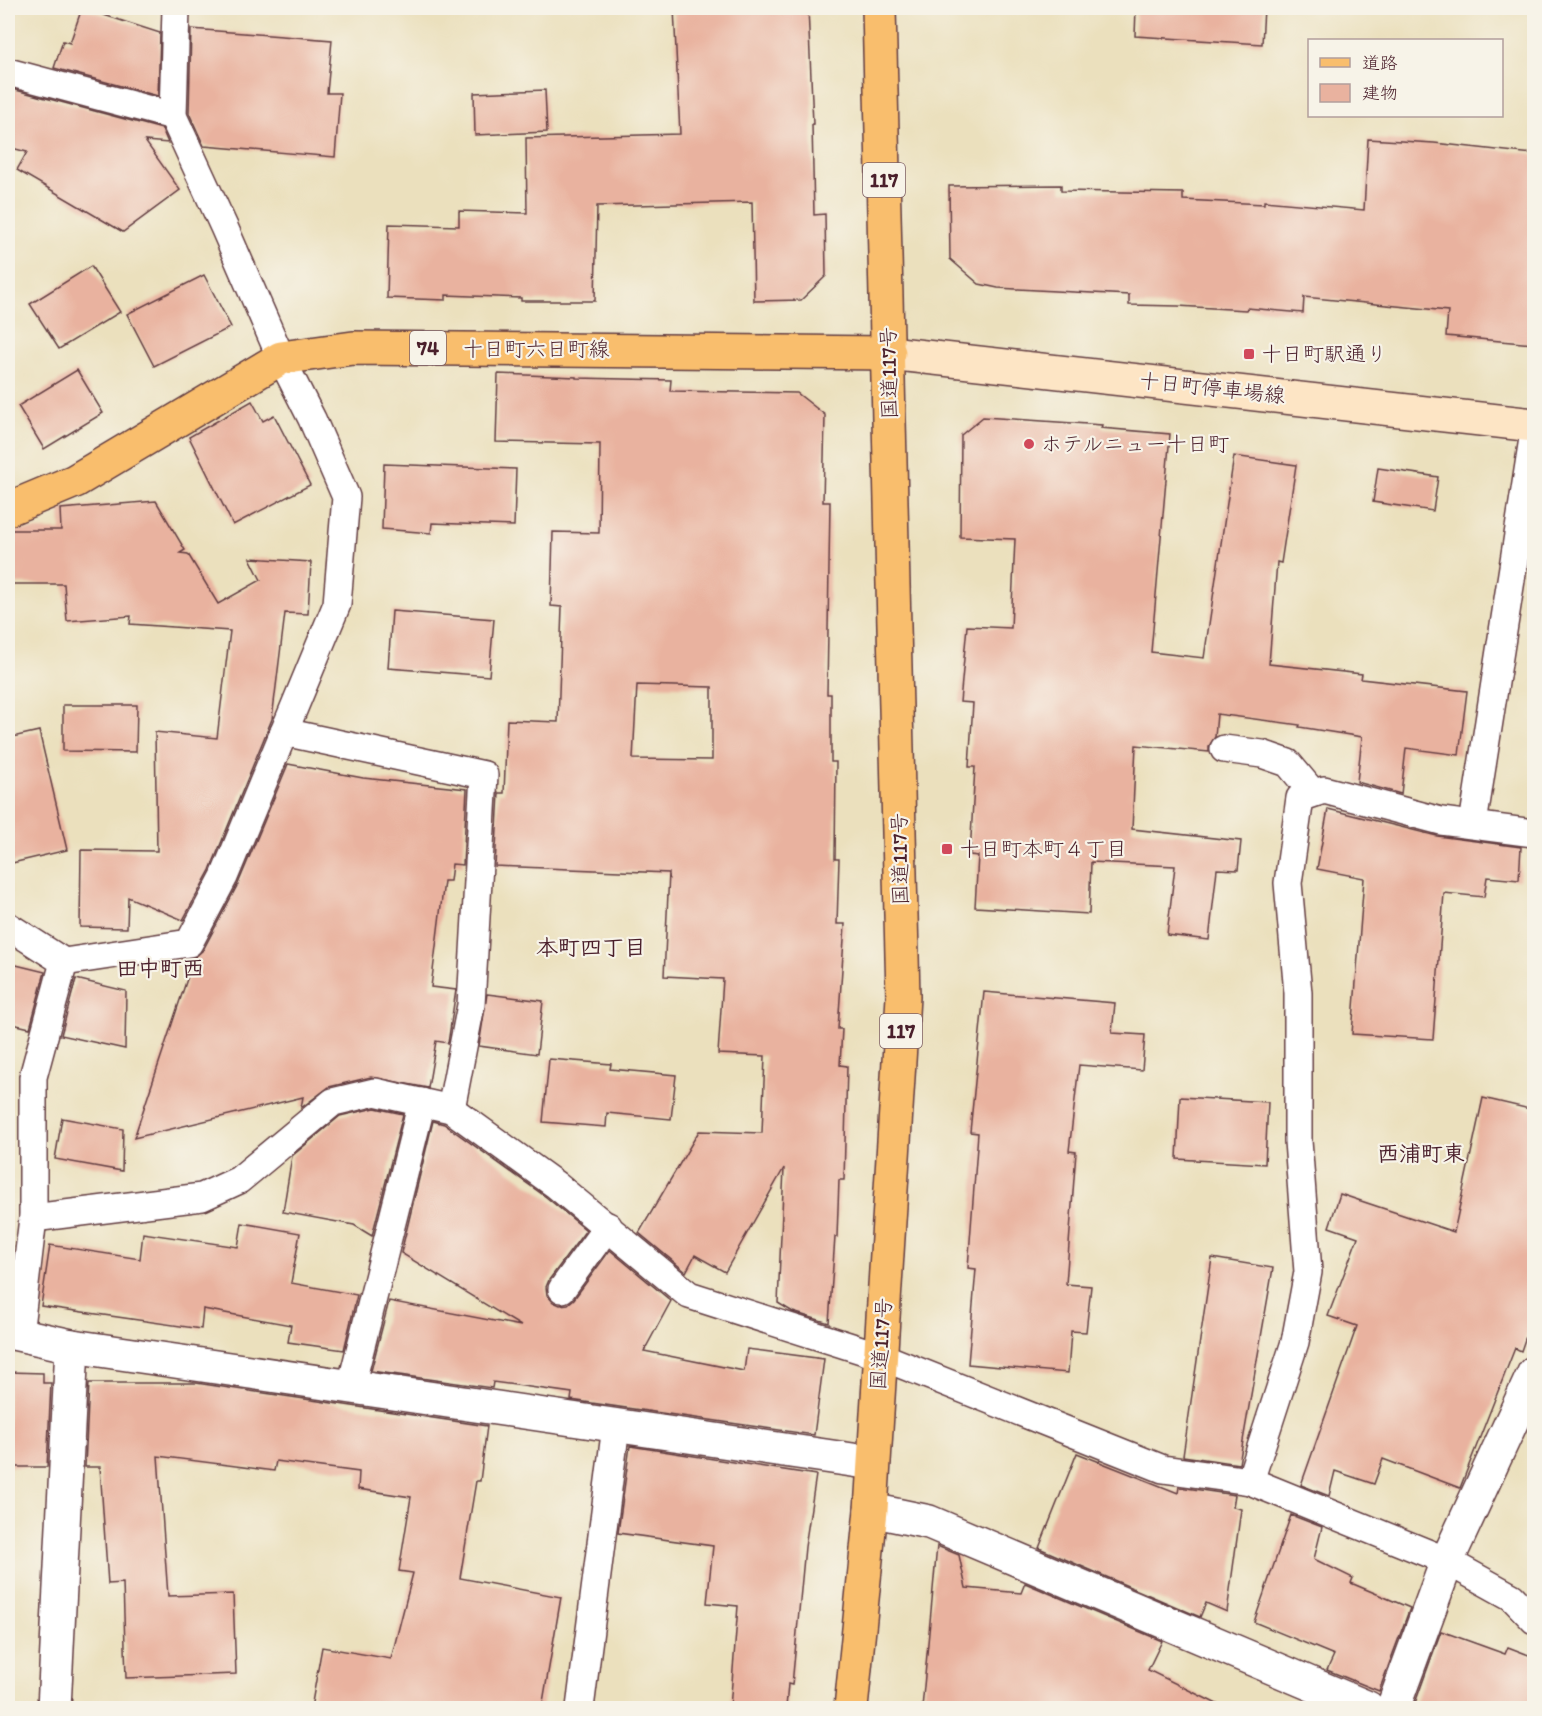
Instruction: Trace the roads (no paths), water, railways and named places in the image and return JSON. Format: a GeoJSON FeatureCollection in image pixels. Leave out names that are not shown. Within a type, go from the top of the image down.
{"type":"FeatureCollection","features":[{"type":"Feature","properties":{"kind":"main road","name":"国道117号"},"geometry":{"type":"LineString","coordinates":[[851,1708],[871,1510],[903,997],[879,8]]}},
{"type":"Feature","properties":{"kind":"main road","name":"十日町六日町線"},"geometry":{"type":"LineString","coordinates":[[8,509],[75,481],[281,358],[353,348],[889,353]]}},
{"type":"Feature","properties":{"kind":"main road","name":"十日町停車場線"},"geometry":{"type":"LineString","coordinates":[[889,353],[1534,425]]}},
{"type":"Feature","properties":{"kind":"street"},"geometry":{"type":"LineString","coordinates":[[13,1333],[72,1346],[873,1463]]}},
{"type":"Feature","properties":{"kind":"street"},"geometry":{"type":"LineString","coordinates":[[54,1708],[72,1346]]}},
{"type":"Feature","properties":{"kind":"street"},"geometry":{"type":"LineString","coordinates":[[1393,1708],[1447,1561],[1534,1373]]}},
{"type":"Feature","properties":{"kind":"street"},"geometry":{"type":"LineString","coordinates":[[871,1510],[928,1522],[1368,1708]]}},
{"type":"Feature","properties":{"kind":"lane"},"geometry":{"type":"LineString","coordinates":[[8,926],[64,962],[189,943],[224,877],[337,604],[346,497],[173,116],[176,8]]}},
{"type":"Feature","properties":{"kind":"lane"},"geometry":{"type":"LineString","coordinates":[[8,72],[173,116]]}},
{"type":"Feature","properties":{"kind":"lane"},"geometry":{"type":"LineString","coordinates":[[1473,824],[1534,432]]}},
{"type":"Feature","properties":{"kind":"lane"},"geometry":{"type":"LineString","coordinates":[[284,732],[484,775],[471,1005],[451,1109]]}},
{"type":"Feature","properties":{"kind":"lane"},"geometry":{"type":"LineString","coordinates":[[1224,749],[1262,754],[1288,763],[1313,793]]}},
{"type":"Feature","properties":{"kind":"lane"},"geometry":{"type":"LineString","coordinates":[[1250,1481],[1295,1342],[1308,1272],[1298,1141],[1298,993],[1288,882],[1300,798],[1324,790],[1441,821],[1534,833]]}},
{"type":"Feature","properties":{"kind":"lane"},"geometry":{"type":"LineString","coordinates":[[13,1333],[33,1218],[33,1077],[64,962]]}},
{"type":"Feature","properties":{"kind":"lane"},"geometry":{"type":"LineString","coordinates":[[33,1218],[202,1197],[239,1180],[333,1102],[375,1092],[451,1109],[556,1185],[688,1295],[880,1356],[1163,1469],[1250,1481],[1447,1561],[1512,1597],[1534,1620]]}},
{"type":"Feature","properties":{"kind":"lane"},"geometry":{"type":"LineString","coordinates":[[351,1386],[422,1102]]}},
{"type":"Feature","properties":{"kind":"lane"},"geometry":{"type":"LineString","coordinates":[[562,1289],[608,1226]]}},
{"type":"Feature","properties":{"kind":"lane"},"geometry":{"type":"LineString","coordinates":[[580,1708],[616,1426]]}},
{"type":"Feature","properties":{"kind":"place","name":"十日町駅通り"},"geometry":{"type":"Point","coordinates":[1249,354]}},
{"type":"Feature","properties":{"kind":"place","name":"ホテルニュー十日町"},"geometry":{"type":"Point","coordinates":[1029,444]}},
{"type":"Feature","properties":{"kind":"place","name":"十日町本町４丁目"},"geometry":{"type":"Point","coordinates":[947,849]}},
{"type":"Feature","properties":{"kind":"district","name":"本町四丁目"},"geometry":{"type":"Point","coordinates":[591,947]}},
{"type":"Feature","properties":{"kind":"district","name":"田中町西"},"geometry":{"type":"Point","coordinates":[160,968]}},
{"type":"Feature","properties":{"kind":"district","name":"西浦町東"},"geometry":{"type":"Point","coordinates":[1421,1153]}}]}
